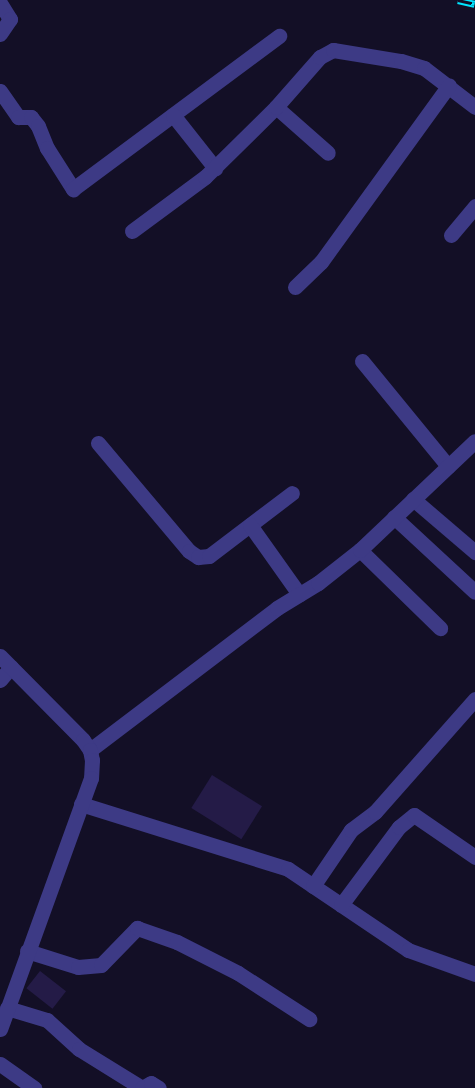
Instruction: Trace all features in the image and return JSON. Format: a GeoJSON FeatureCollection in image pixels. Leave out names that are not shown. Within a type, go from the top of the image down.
{"type":"FeatureCollection","features":[{"type":"Feature","properties":{"kind":"street"},"geometry":{"type":"LineString","coordinates":[[0,3],[10,19],[0,34]]}},
{"type":"Feature","properties":{"kind":"street"},"geometry":{"type":"LineString","coordinates":[[0,91],[18,117],[31,117],[38,126],[47,148],[73,189],[279,36]]}},
{"type":"Feature","properties":{"kind":"street"},"geometry":{"type":"LineString","coordinates":[[132,231],[215,168],[276,107],[320,57],[333,50],[401,60],[424,68],[450,85],[475,107]]}},
{"type":"Feature","properties":{"kind":"street"},"geometry":{"type":"LineString","coordinates":[[295,287],[321,262],[450,85]]}},
{"type":"Feature","properties":{"kind":"street"},"geometry":{"type":"LineString","coordinates":[[276,107],[328,153]]}},
{"type":"Feature","properties":{"kind":"street"},"geometry":{"type":"LineString","coordinates":[[173,115],[215,168]]}},
{"type":"Feature","properties":{"kind":"street"},"geometry":{"type":"LineString","coordinates":[[451,235],[475,206]]}},
{"type":"Feature","properties":{"kind":"street"},"geometry":{"type":"LineString","coordinates":[[362,361],[448,465]]}},
{"type":"Feature","properties":{"kind":"street"},"geometry":{"type":"LineString","coordinates":[[90,750],[277,608],[360,550],[475,441]]}},
{"type":"Feature","properties":{"kind":"street"},"geometry":{"type":"LineString","coordinates":[[98,443],[189,551],[198,557],[209,556],[292,493]]}},
{"type":"Feature","properties":{"kind":"street"},"geometry":{"type":"LineString","coordinates":[[413,499],[475,552]]}},
{"type":"Feature","properties":{"kind":"street"},"geometry":{"type":"LineString","coordinates":[[394,518],[475,592]]}},
{"type":"Feature","properties":{"kind":"street"},"geometry":{"type":"LineString","coordinates":[[250,525],[298,594]]}},
{"type":"Feature","properties":{"kind":"street"},"geometry":{"type":"LineString","coordinates":[[360,550],[440,628]]}},
{"type":"Feature","properties":{"kind":"street"},"geometry":{"type":"LineString","coordinates":[[0,1029],[91,778],[90,750],[5,662]]}},
{"type":"Feature","properties":{"kind":"street"},"geometry":{"type":"LineString","coordinates":[[0,680],[5,662]]}},
{"type":"Feature","properties":{"kind":"street"},"geometry":{"type":"LineString","coordinates":[[313,886],[351,830],[375,812],[475,699]]}},
{"type":"Feature","properties":{"kind":"street"},"geometry":{"type":"LineString","coordinates":[[81,804],[288,869],[408,950],[475,974]]}},
{"type":"Feature","properties":{"kind":"street"},"geometry":{"type":"LineString","coordinates":[[341,905],[399,827],[414,815],[475,857]]}},
{"type":"Feature","properties":{"kind":"street"},"geometry":{"type":"LineString","coordinates":[[27,951],[78,967],[101,965],[137,928],[177,942],[238,973],[309,1019]]}},
{"type":"Feature","properties":{"kind":"street"},"geometry":{"type":"LineString","coordinates":[[7,1008],[47,1020],[79,1048],[142,1088],[151,1083],[159,1088]]}},
{"type":"Feature","properties":{"kind":"street"},"geometry":{"type":"LineString","coordinates":[[0,1064],[34,1088]]}},
{"type":"Feature","properties":{"kind":"building"},"geometry":{"type":"Polygon","coordinates":[[[212,775],[262,806],[241,839],[191,808],[212,775]]]}},
{"type":"Feature","properties":{"kind":"building"},"geometry":{"type":"Polygon","coordinates":[[[40,971],[66,991],[52,1009],[26,988],[40,971]]]}},
{"type":"Feature","properties":{"kind":"railway"},"geometry":{"type":"LineString","coordinates":[[458,0],[475,4]]}}]}
